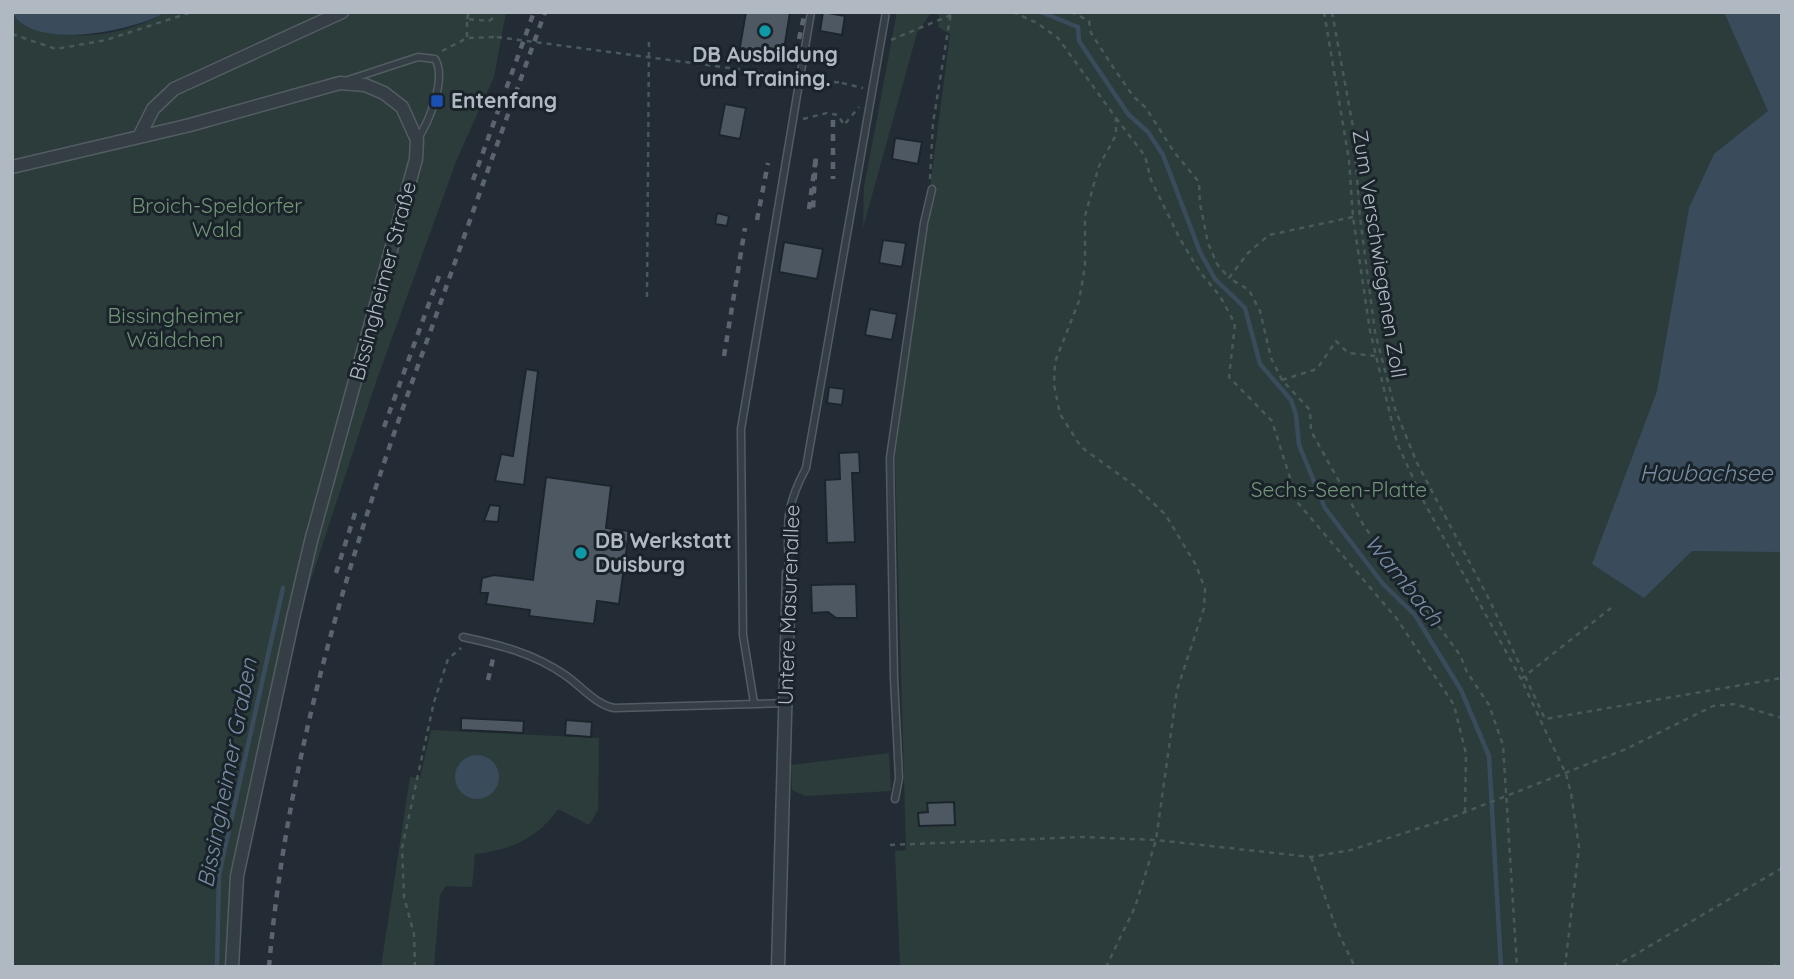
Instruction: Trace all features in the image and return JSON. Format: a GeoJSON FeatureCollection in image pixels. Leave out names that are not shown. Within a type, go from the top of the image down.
{"type":"FeatureCollection","features":[{"type":"Feature","properties":{"kind":"street"},"geometry":{"type":"LineString","coordinates":[[139,137],[153,109],[174,89],[342,12]]}},
{"type":"Feature","properties":{"kind":"street"},"geometry":{"type":"LineString","coordinates":[[12,167],[139,137],[340,83],[365,85],[384,93],[402,107],[417,140]]}},
{"type":"Feature","properties":{"kind":"street","name":"Bissingheimer Straße"},"geometry":{"type":"LineString","coordinates":[[232,967],[237,876],[293,618],[311,541],[401,215],[417,140]]}},
{"type":"Feature","properties":{"kind":"street","name":"Untere Masurenallee"},"geometry":{"type":"LineString","coordinates":[[778,967],[789,573]]}},
{"type":"Feature","properties":{"kind":"lane"},"geometry":{"type":"LineString","coordinates":[[754,703],[743,635],[741,429],[790,123],[811,12]]}},
{"type":"Feature","properties":{"kind":"lane","name":"Untere Masurenallee"},"geometry":{"type":"LineString","coordinates":[[789,573],[787,515],[790,497],[806,468],[886,12]]}},
{"type":"Feature","properties":{"kind":"lane"},"geometry":{"type":"LineString","coordinates":[[340,83],[418,57],[435,59],[440,66],[440,76],[424,130],[417,140]]}},
{"type":"Feature","properties":{"kind":"lane"},"geometry":{"type":"LineString","coordinates":[[895,799],[900,778],[894,678],[890,457],[922,234],[932,189]]}},
{"type":"Feature","properties":{"kind":"lane"},"geometry":{"type":"LineString","coordinates":[[463,637],[531,656],[565,675],[604,706],[614,708],[786,703]]}},
{"type":"Feature","properties":{"kind":"path"},"geometry":{"type":"LineString","coordinates":[[12,35],[56,49],[106,40],[192,12]]}},
{"type":"Feature","properties":{"kind":"path"},"geometry":{"type":"LineString","coordinates":[[467,38],[469,12]]}},
{"type":"Feature","properties":{"kind":"path"},"geometry":{"type":"LineString","coordinates":[[467,19],[489,21],[494,18],[490,12]]}},
{"type":"Feature","properties":{"kind":"path"},"geometry":{"type":"LineString","coordinates":[[881,44],[958,12]]}},
{"type":"Feature","properties":{"kind":"path"},"geometry":{"type":"LineString","coordinates":[[1013,12],[1037,23],[1058,38],[1145,156],[1151,180],[1180,239],[1200,272],[1220,296],[1235,324],[1229,377],[1272,421],[1298,503],[1397,619],[1454,705],[1466,754],[1465,811]]}},
{"type":"Feature","properties":{"kind":"path"},"geometry":{"type":"LineString","coordinates":[[1071,12],[1089,21],[1091,33],[1126,87],[1146,107],[1174,152],[1199,182],[1199,204],[1208,243],[1217,264],[1229,278],[1249,290],[1260,311],[1270,358],[1282,380],[1310,410],[1311,431],[1364,526],[1460,655],[1466,672],[1489,705],[1503,745],[1517,967]]}},
{"type":"Feature","properties":{"kind":"path","name":"Zum Verschwiegenen Zoll"},"geometry":{"type":"LineString","coordinates":[[1324,12],[1349,160],[1353,217],[1375,356],[1397,443],[1407,467],[1521,679],[1566,774],[1577,817],[1579,847],[1564,967]]}},
{"type":"Feature","properties":{"kind":"path"},"geometry":{"type":"LineString","coordinates":[[1332,12],[1353,127],[1360,217],[1375,332],[1395,409],[1417,463],[1490,601],[1545,719],[1782,678]]}},
{"type":"Feature","properties":{"kind":"path"},"geometry":{"type":"LineString","coordinates":[[932,189],[929,168],[931,144],[951,14]]}},
{"type":"Feature","properties":{"kind":"path"},"geometry":{"type":"LineString","coordinates":[[435,59],[450,44],[467,38],[497,37],[842,83],[872,90]]}},
{"type":"Feature","properties":{"kind":"path"},"geometry":{"type":"LineString","coordinates":[[647,297],[649,41]]}},
{"type":"Feature","properties":{"kind":"path"},"geometry":{"type":"LineString","coordinates":[[790,123],[827,113],[838,115],[844,125],[864,101]]}},
{"type":"Feature","properties":{"kind":"path"},"geometry":{"type":"LineString","coordinates":[[1105,967],[1135,907],[1156,840],[1177,690],[1204,608],[1205,589],[1196,565],[1165,514],[1135,486],[1093,457],[1073,436],[1060,414],[1054,385],[1055,362],[1076,314],[1082,288],[1085,216],[1099,166],[1116,135],[1116,118]]}},
{"type":"Feature","properties":{"kind":"path"},"geometry":{"type":"LineString","coordinates":[[1229,278],[1248,253],[1269,235],[1353,217]]}},
{"type":"Feature","properties":{"kind":"path"},"geometry":{"type":"LineString","coordinates":[[1282,380],[1317,369],[1336,341],[1348,353],[1375,356]]}},
{"type":"Feature","properties":{"kind":"path"},"geometry":{"type":"LineString","coordinates":[[1521,679],[1611,608]]}},
{"type":"Feature","properties":{"kind":"path"},"geometry":{"type":"LineString","coordinates":[[415,967],[414,934],[404,897],[402,848],[434,702],[448,659],[462,648]]}},
{"type":"Feature","properties":{"kind":"path"},"geometry":{"type":"LineString","coordinates":[[890,845],[1081,837],[1156,840],[1311,856],[1351,850],[1405,835],[1639,744],[1713,706],[1735,704],[1782,718]]}},
{"type":"Feature","properties":{"kind":"path"},"geometry":{"type":"LineString","coordinates":[[1311,856],[1336,928],[1355,967]]}},
{"type":"Feature","properties":{"kind":"path"},"geometry":{"type":"LineString","coordinates":[[1614,967],[1782,868]]}},
{"type":"Feature","properties":{"kind":"path"},"geometry":{"type":"LineString","coordinates":[[1772,967],[1782,962]]}},
{"type":"Feature","properties":{"kind":"green space","name":"Broich-Speldorfer Wald"},"geometry":{"type":"Polygon","coordinates":[[[166,12],[506,12],[494,77],[457,159],[377,379],[300,613],[242,880],[239,967],[12,967],[12,15],[29,25],[48,31],[88,35],[129,28],[166,12]]]}},
{"type":"Feature","properties":{"kind":"green space","name":"Sechs-Seen-Platte"},"geometry":{"type":"Polygon","coordinates":[[[897,12],[1782,12],[1782,967],[900,967],[895,851],[906,850],[895,458],[950,34],[938,27],[939,15],[931,13],[917,33],[863,228],[864,187],[897,12]]]}},
{"type":"Feature","properties":{"kind":"green space"},"geometry":{"type":"Polygon","coordinates":[[[431,730],[599,738],[598,810],[589,825],[558,809],[541,828],[522,841],[500,850],[475,854],[472,887],[446,886],[440,895],[434,967],[381,967],[410,777],[420,778],[431,730]]]}},
{"type":"Feature","properties":{"kind":"green space"},"geometry":{"type":"Polygon","coordinates":[[[889,753],[891,791],[805,796],[792,790],[791,765],[889,753]]]}},
{"type":"Feature","properties":{"kind":"water"},"geometry":{"type":"Polygon","coordinates":[[[12,12],[166,12],[132,26],[61,35],[40,32],[23,24],[12,12]]]}},
{"type":"Feature","properties":{"kind":"water","name":"Haubachsee"},"geometry":{"type":"Polygon","coordinates":[[[1724,12],[1782,12],[1782,552],[1692,551],[1644,598],[1592,564],[1657,391],[1689,208],[1714,154],[1768,111],[1724,12]]]}},
{"type":"Feature","properties":{"kind":"water"},"geometry":{"type":"Polygon","coordinates":[[[477,755],[486,756],[493,761],[498,768],[498,786],[493,793],[486,798],[477,799],[468,798],[461,793],[456,786],[455,777],[456,768],[461,761],[468,756],[477,755]]]}},
{"type":"Feature","properties":{"kind":"building","name":"DB Ausbildung und Training."},"geometry":{"type":"Polygon","coordinates":[[[746,12],[790,12],[783,56],[752,50],[750,61],[738,58],[746,12]]]}},
{"type":"Feature","properties":{"kind":"building"},"geometry":{"type":"Polygon","coordinates":[[[823,12],[845,16],[842,35],[820,31],[823,12]]]}},
{"type":"Feature","properties":{"kind":"building"},"geometry":{"type":"Polygon","coordinates":[[[725,104],[746,108],[740,139],[719,135],[725,104]]]}},
{"type":"Feature","properties":{"kind":"building"},"geometry":{"type":"Polygon","coordinates":[[[895,138],[922,142],[918,164],[892,159],[895,138]]]}},
{"type":"Feature","properties":{"kind":"building"},"geometry":{"type":"Polygon","coordinates":[[[717,213],[729,216],[727,226],[715,224],[717,213]]]}},
{"type":"Feature","properties":{"kind":"building"},"geometry":{"type":"Polygon","coordinates":[[[883,240],[906,243],[902,267],[879,263],[883,240]]]}},
{"type":"Feature","properties":{"kind":"building"},"geometry":{"type":"Polygon","coordinates":[[[784,242],[823,249],[817,279],[779,272],[784,242]]]}},
{"type":"Feature","properties":{"kind":"building"},"geometry":{"type":"Polygon","coordinates":[[[870,309],[897,314],[892,340],[865,335],[870,309]]]}},
{"type":"Feature","properties":{"kind":"building"},"geometry":{"type":"Polygon","coordinates":[[[526,369],[538,371],[524,485],[495,481],[501,454],[513,456],[526,369]]]}},
{"type":"Feature","properties":{"kind":"building"},"geometry":{"type":"Polygon","coordinates":[[[829,387],[844,389],[842,405],[827,403],[829,387]]]}},
{"type":"Feature","properties":{"kind":"building"},"geometry":{"type":"Polygon","coordinates":[[[859,452],[860,473],[852,473],[855,542],[827,543],[825,480],[840,479],[839,453],[859,452]]]}},
{"type":"Feature","properties":{"kind":"building","name":"DB Werkstatt Duisburg"},"geometry":{"type":"Polygon","coordinates":[[[546,477],[611,486],[606,528],[629,531],[619,604],[597,601],[594,624],[529,616],[530,610],[486,604],[488,593],[480,593],[482,578],[494,575],[533,580],[546,477]]]}},
{"type":"Feature","properties":{"kind":"building"},"geometry":{"type":"Polygon","coordinates":[[[490,505],[500,506],[498,522],[484,521],[490,505]]]}},
{"type":"Feature","properties":{"kind":"building"},"geometry":{"type":"Polygon","coordinates":[[[856,584],[857,618],[836,618],[828,612],[812,613],[811,585],[856,584]]]}},
{"type":"Feature","properties":{"kind":"building"},"geometry":{"type":"Polygon","coordinates":[[[461,718],[524,721],[523,733],[461,730],[461,718]]]}},
{"type":"Feature","properties":{"kind":"building"},"geometry":{"type":"Polygon","coordinates":[[[566,720],[592,722],[591,737],[565,735],[566,720]]]}},
{"type":"Feature","properties":{"kind":"building"},"geometry":{"type":"Polygon","coordinates":[[[954,802],[955,825],[919,826],[918,813],[928,812],[927,803],[954,802]]]}},
{"type":"Feature","properties":{"kind":"waterway","name":"Wambach"},"geometry":{"type":"LineString","coordinates":[[1041,12],[1078,27],[1079,41],[1128,114],[1148,132],[1163,155],[1200,252],[1215,279],[1245,308],[1260,364],[1291,400],[1296,415],[1299,445],[1325,508],[1383,584],[1415,615],[1461,690],[1489,756],[1501,967]]}},
{"type":"Feature","properties":{"kind":"waterway","name":"Bissingheimer Graben"},"geometry":{"type":"LineString","coordinates":[[217,967],[219,875],[283,588]]}},
{"type":"Feature","properties":{"kind":"railway"},"geometry":{"type":"LineString","coordinates":[[473,180],[534,12]]}},
{"type":"Feature","properties":{"kind":"railway"},"geometry":{"type":"LineString","coordinates":[[269,967],[278,884],[292,802],[329,641],[377,483],[545,12]]}},
{"type":"Feature","properties":{"kind":"railway"},"geometry":{"type":"LineString","coordinates":[[799,39],[805,12]]}},
{"type":"Feature","properties":{"kind":"railway"},"geometry":{"type":"LineString","coordinates":[[833,120],[833,179]]}},
{"type":"Feature","properties":{"kind":"railway"},"geometry":{"type":"LineString","coordinates":[[809,209],[816,156],[813,209]]}},
{"type":"Feature","properties":{"kind":"railway"},"geometry":{"type":"LineString","coordinates":[[757,220],[768,163]]}},
{"type":"Feature","properties":{"kind":"railway"},"geometry":{"type":"LineString","coordinates":[[724,356],[745,228]]}},
{"type":"Feature","properties":{"kind":"railway"},"geometry":{"type":"LineString","coordinates":[[384,427],[439,276]]}},
{"type":"Feature","properties":{"kind":"railway"},"geometry":{"type":"LineString","coordinates":[[336,573],[356,510]]}},
{"type":"Feature","properties":{"kind":"railway"},"geometry":{"type":"LineString","coordinates":[[488,680],[493,659]]}},
{"type":"Feature","properties":{"kind":"place","name":"DB Ausbildung und Training."},"geometry":{"type":"Point","coordinates":[765,31]}},
{"type":"Feature","properties":{"kind":"place","name":"Entenfang"},"geometry":{"type":"Point","coordinates":[437,101]}},
{"type":"Feature","properties":{"kind":"place","name":"DB Werkstatt Duisburg"},"geometry":{"type":"Point","coordinates":[581,553]}},
{"type":"Feature","properties":{"kind":"park label","name":"Bissingheimer Wäldchen"},"geometry":{"type":"Point","coordinates":[175,328]}}]}
